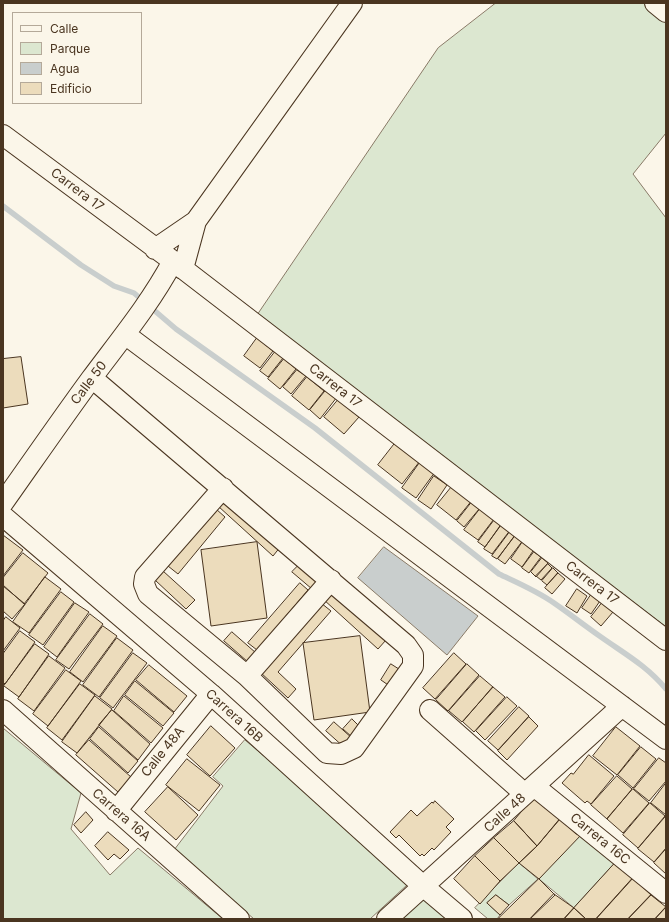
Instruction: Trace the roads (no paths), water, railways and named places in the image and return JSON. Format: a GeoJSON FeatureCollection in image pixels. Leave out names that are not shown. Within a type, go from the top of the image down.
{"type":"FeatureCollection","features":[{"type":"Feature","properties":{"kind":"street"},"geometry":{"type":"LineString","coordinates":[[155,249],[196,222],[352,3]]}},
{"type":"Feature","properties":{"kind":"street"},"geometry":{"type":"LineString","coordinates":[[655,3],[666,12]]}},
{"type":"Feature","properties":{"kind":"street","name":"Carrera 17"},"geometry":{"type":"LineString","coordinates":[[3,134],[178,265],[666,640]]}},
{"type":"Feature","properties":{"kind":"street","name":"Calle 50"},"geometry":{"type":"LineString","coordinates":[[3,503],[92,378],[126,335],[159,287],[178,265],[196,222]]}},
{"type":"Feature","properties":{"kind":"street"},"geometry":{"type":"LineString","coordinates":[[126,335],[666,739]]}},
{"type":"Feature","properties":{"kind":"street"},"geometry":{"type":"LineString","coordinates":[[92,378],[224,488],[406,644],[413,655],[414,666],[354,748],[341,754],[327,753],[247,676],[148,594],[144,584],[145,576],[224,488]]}},
{"type":"Feature","properties":{"kind":"street","name":"Carrera 16B"},"geometry":{"type":"LineString","coordinates":[[3,516],[211,694],[423,886],[462,919]]}},
{"type":"Feature","properties":{"kind":"street"},"geometry":{"type":"LineString","coordinates":[[247,676],[331,580]]}},
{"type":"Feature","properties":{"kind":"street","name":"Calle 48A"},"geometry":{"type":"LineString","coordinates":[[116,811],[211,694]]}},
{"type":"Feature","properties":{"kind":"street","name":"Calle 48"},"geometry":{"type":"LineString","coordinates":[[387,919],[622,706]]}},
{"type":"Feature","properties":{"kind":"street","name":"Carrera 16A"},"geometry":{"type":"LineString","coordinates":[[3,710],[239,919]]}},
{"type":"Feature","properties":{"kind":"street","name":"Carrera 16C"},"geometry":{"type":"LineString","coordinates":[[430,710],[530,790],[666,892]]}},
{"type":"Feature","properties":{"kind":"water"},"geometry":{"type":"Polygon","coordinates":[[[384,547],[478,616],[447,655],[358,578],[384,547]]]}},
{"type":"Feature","properties":{"kind":"waterway"},"geometry":{"type":"LineString","coordinates":[[3,206],[81,265],[114,286],[134,293],[176,329],[315,428],[499,574],[534,591],[554,603],[635,661],[659,681],[666,689]]}}]}
